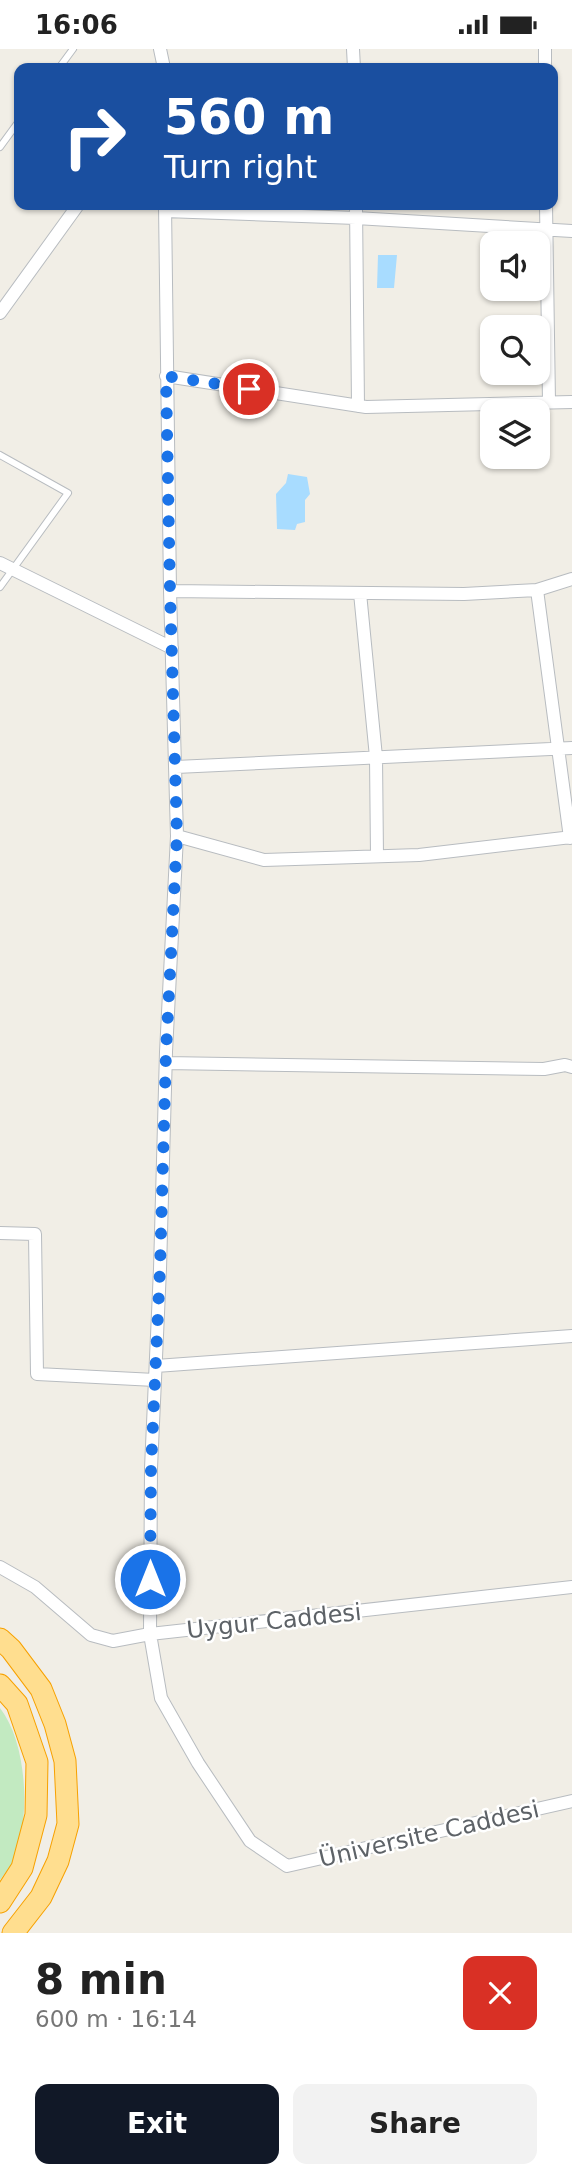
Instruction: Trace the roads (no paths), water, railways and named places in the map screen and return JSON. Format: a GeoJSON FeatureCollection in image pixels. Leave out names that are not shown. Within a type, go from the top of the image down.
{"type":"FeatureCollection","features":[{"type":"Feature","properties":{"kind":"highway"},"geometry":{"type":"LineString","coordinates":[[0,1639],[11,1649],[41,1689],[55,1724],[65,1761],[68,1824],[58,1861],[41,1897],[13,1933]]}},
{"type":"Feature","properties":{"kind":"highway"},"geometry":{"type":"LineString","coordinates":[[0,1685],[17,1704],[37,1762],[36,1815],[22,1868],[0,1902]]}},
{"type":"Feature","properties":{"kind":"street"},"geometry":{"type":"LineString","coordinates":[[0,313],[74,210]]}},
{"type":"Feature","properties":{"kind":"street"},"geometry":{"type":"LineString","coordinates":[[150,1634],[151,1468],[177,836],[170,591],[165,210]]}},
{"type":"Feature","properties":{"kind":"street"},"geometry":{"type":"LineString","coordinates":[[203,210],[572,231]]}},
{"type":"Feature","properties":{"kind":"street"},"geometry":{"type":"LineString","coordinates":[[356,210],[358,406]]}},
{"type":"Feature","properties":{"kind":"street"},"geometry":{"type":"LineString","coordinates":[[547,210],[549,399]]}},
{"type":"Feature","properties":{"kind":"street"},"geometry":{"type":"LineString","coordinates":[[166,376],[358,406],[480,403]]}},
{"type":"Feature","properties":{"kind":"street"},"geometry":{"type":"LineString","coordinates":[[550,402],[572,402]]}},
{"type":"Feature","properties":{"kind":"street"},"geometry":{"type":"LineString","coordinates":[[0,563],[172,648]]}},
{"type":"Feature","properties":{"kind":"street"},"geometry":{"type":"LineString","coordinates":[[170,591],[464,594],[537,590],[572,579]]}},
{"type":"Feature","properties":{"kind":"street"},"geometry":{"type":"LineString","coordinates":[[177,836],[264,860],[419,855],[571,837],[537,590]]}},
{"type":"Feature","properties":{"kind":"street"},"geometry":{"type":"LineString","coordinates":[[360,593],[376,757],[377,856]]}},
{"type":"Feature","properties":{"kind":"street"},"geometry":{"type":"LineString","coordinates":[[176,767],[572,748]]}},
{"type":"Feature","properties":{"kind":"street"},"geometry":{"type":"LineString","coordinates":[[166,1063],[544,1069],[572,1066]]}},
{"type":"Feature","properties":{"kind":"street"},"geometry":{"type":"LineString","coordinates":[[0,1233],[35,1234],[37,1374],[155,1380]]}},
{"type":"Feature","properties":{"kind":"street"},"geometry":{"type":"LineString","coordinates":[[156,1366],[572,1336]]}},
{"type":"Feature","properties":{"kind":"street","name":"Uygur Caddesi"},"geometry":{"type":"LineString","coordinates":[[0,1567],[35,1587],[91,1635],[113,1641],[150,1634],[572,1587]]}},
{"type":"Feature","properties":{"kind":"street","name":"Üniversite Caddesi"},"geometry":{"type":"LineString","coordinates":[[150,1634],[161,1698],[198,1763],[250,1841],[286,1866],[572,1801]]}},
{"type":"Feature","properties":{"kind":"lane"},"geometry":{"type":"LineString","coordinates":[[0,147],[14,128]]}},
{"type":"Feature","properties":{"kind":"lane"},"geometry":{"type":"LineString","coordinates":[[0,455],[68,493],[0,587]]}},
{"type":"Feature","properties":{"kind":"water"},"geometry":{"type":"Polygon","coordinates":[[[378,255],[397,255],[394,288],[377,288],[378,255]]]}},
{"type":"Feature","properties":{"kind":"water"},"geometry":{"type":"Polygon","coordinates":[[[288,474],[307,477],[310,494],[305,500],[305,522],[297,524],[295,530],[277,529],[276,494],[286,483],[288,474]]]}}]}
